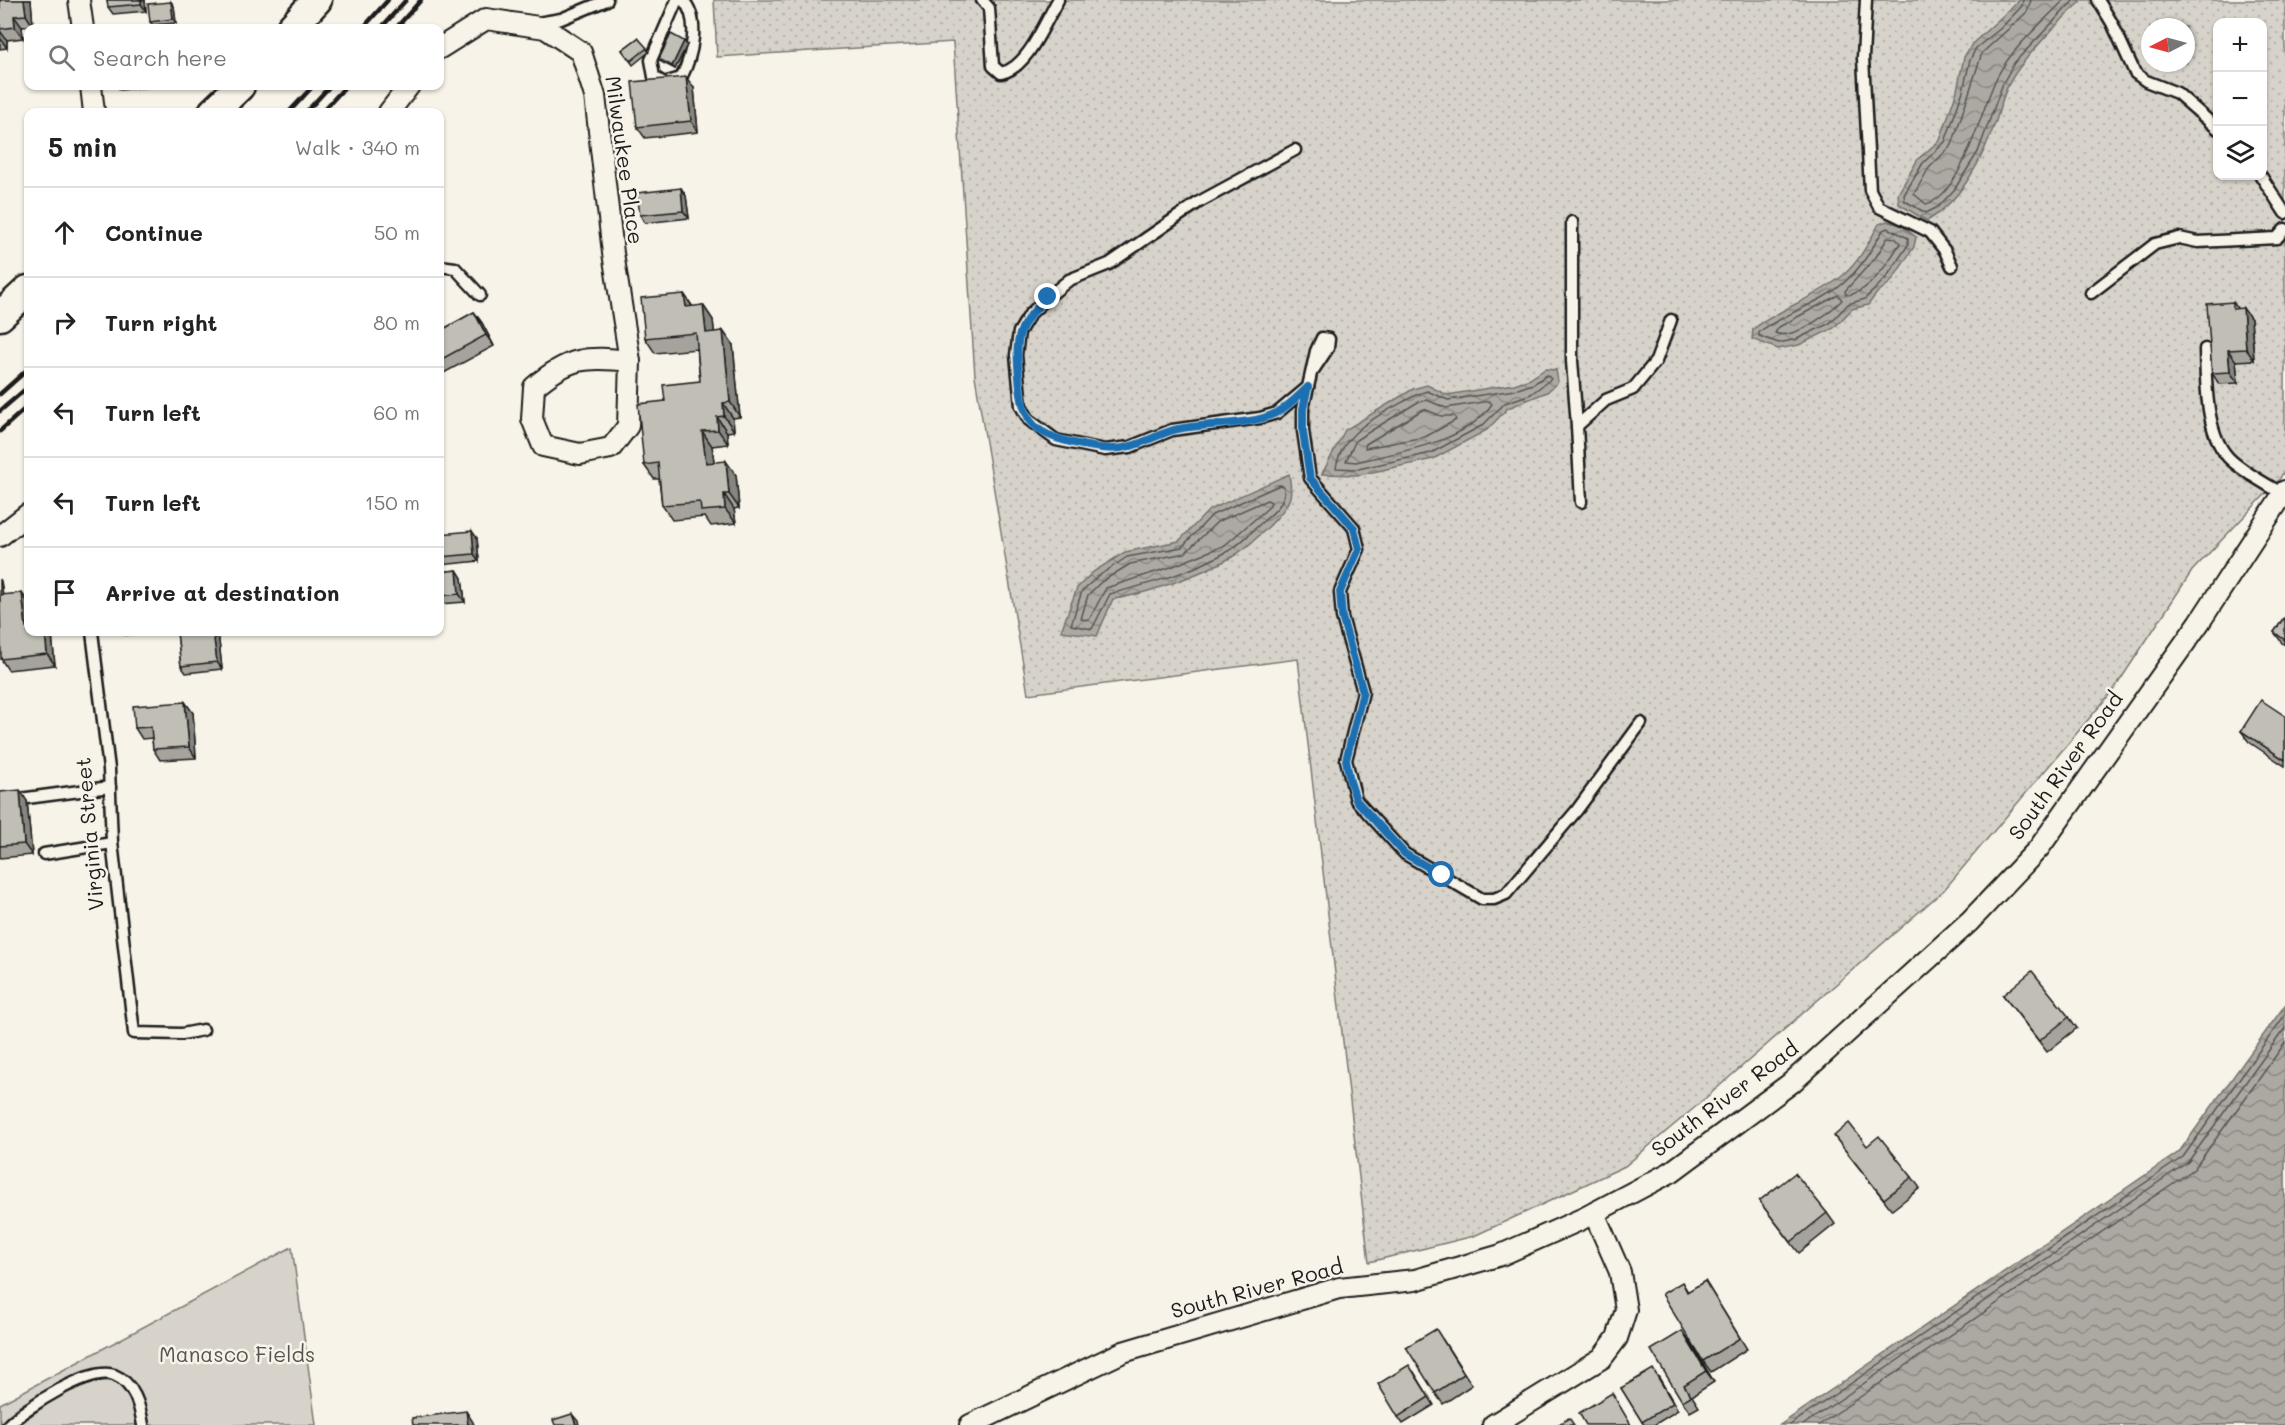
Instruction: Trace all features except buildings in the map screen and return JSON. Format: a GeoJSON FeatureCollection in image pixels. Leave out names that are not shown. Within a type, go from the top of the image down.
{"type":"FeatureCollection","features":[{"type":"Feature","properties":{"kind":"street"},"geometry":{"type":"LineString","coordinates":[[79,0],[83,24]]}},
{"type":"Feature","properties":{"kind":"street"},"geometry":{"type":"LineString","coordinates":[[295,24],[317,0]]}},
{"type":"Feature","properties":{"kind":"street","name":"Milwaukee Place"},"geometry":{"type":"LineString","coordinates":[[444,45],[486,19],[545,28],[581,52],[595,96],[613,253],[630,361]]}},
{"type":"Feature","properties":{"kind":"street"},"geometry":{"type":"LineString","coordinates":[[91,90],[94,108]]}},
{"type":"Feature","properties":{"kind":"street"},"geometry":{"type":"LineString","coordinates":[[217,108],[236,90]]}},
{"type":"Feature","properties":{"kind":"street"},"geometry":{"type":"LineString","coordinates":[[392,108],[406,90]]}},
{"type":"Feature","properties":{"kind":"street"},"geometry":{"type":"LineString","coordinates":[[0,316],[24,294]]}},
{"type":"Feature","properties":{"kind":"street"},"geometry":{"type":"LineString","coordinates":[[594,357],[630,361],[628,426],[611,448],[580,454],[543,446],[532,419],[534,387],[557,368],[594,357]]}},
{"type":"Feature","properties":{"kind":"street","name":"South River Road"},"geometry":{"type":"LineString","coordinates":[[970,1425],[1123,1352],[1339,1288],[1415,1280],[1500,1255],[1594,1213],[1671,1172],[1791,1083],[1971,921],[2039,848],[2199,623],[2284,493]]}},
{"type":"Feature","properties":{"kind":"street"},"geometry":{"type":"LineString","coordinates":[[0,536],[24,517]]}},
{"type":"Feature","properties":{"kind":"street"},"geometry":{"type":"LineString","coordinates":[[1493,1425],[1602,1358],[1617,1338],[1626,1310],[1620,1272],[1594,1213]]}},
{"type":"Feature","properties":{"kind":"lane"},"geometry":{"type":"LineString","coordinates":[[526,25],[561,19],[607,0]]}},
{"type":"Feature","properties":{"kind":"lane"},"geometry":{"type":"LineString","coordinates":[[677,0],[651,60],[654,77],[664,83],[681,78],[689,62],[693,30],[683,0]]}},
{"type":"Feature","properties":{"kind":"lane"},"geometry":{"type":"LineString","coordinates":[[982,0],[989,8],[993,66],[1001,73],[1011,71],[1021,64],[1058,0]]}},
{"type":"Feature","properties":{"kind":"lane"},"geometry":{"type":"LineString","coordinates":[[1866,0],[1863,57],[1870,190],[1879,207],[1930,232],[1945,251],[1952,266]]}},
{"type":"Feature","properties":{"kind":"lane"},"geometry":{"type":"LineString","coordinates":[[2098,0],[2112,23],[2134,73],[2146,81],[2177,93],[2214,126]]}},
{"type":"Feature","properties":{"kind":"lane"},"geometry":{"type":"LineString","coordinates":[[1295,150],[1199,202],[1109,264],[1069,280],[1030,314],[1019,332],[1016,355],[1021,405],[1029,420],[1056,440],[1105,450],[1130,447],[1172,430],[1260,418],[1277,413],[1308,387]]}},
{"type":"Feature","properties":{"kind":"lane"},"geometry":{"type":"LineString","coordinates":[[2264,180],[2285,213]]}},
{"type":"Feature","properties":{"kind":"lane"},"geometry":{"type":"LineString","coordinates":[[1572,222],[1572,361],[1581,502]]}},
{"type":"Feature","properties":{"kind":"lane"},"geometry":{"type":"LineString","coordinates":[[2091,293],[2155,244],[2179,238],[2198,242],[2277,238],[2285,229]]}},
{"type":"Feature","properties":{"kind":"lane"},"geometry":{"type":"LineString","coordinates":[[444,267],[455,268],[480,295]]}},
{"type":"Feature","properties":{"kind":"lane"},"geometry":{"type":"LineString","coordinates":[[1577,426],[1606,400],[1633,389],[1656,361],[1671,320]]}},
{"type":"Feature","properties":{"kind":"lane"},"geometry":{"type":"LineString","coordinates":[[2205,349],[2208,406],[2217,439],[2229,460],[2284,493]]}},
{"type":"Feature","properties":{"kind":"lane"},"geometry":{"type":"LineString","coordinates":[[1314,369],[1303,409],[1303,432],[1310,478],[1354,528],[1359,549],[1340,592],[1342,617],[1363,692],[1346,760],[1356,800],[1405,854],[1482,899],[1494,899],[1506,894],[1577,810],[1641,723]]}},
{"type":"Feature","properties":{"kind":"lane","name":"Virginia Street"},"geometry":{"type":"LineString","coordinates":[[92,636],[110,787],[112,843],[134,1033],[182,1034],[203,1030]]}},
{"type":"Feature","properties":{"kind":"lane"},"geometry":{"type":"LineString","coordinates":[[3,802],[110,787]]}},
{"type":"Feature","properties":{"kind":"lane"},"geometry":{"type":"LineString","coordinates":[[44,854],[112,843]]}},
{"type":"Feature","properties":{"kind":"lane"},"geometry":{"type":"LineString","coordinates":[[8,1425],[20,1414],[85,1378],[113,1374],[129,1384],[140,1410],[143,1425]]}},
{"type":"Feature","properties":{"kind":"green space"},"geometry":{"type":"Polygon","coordinates":[[[714,0],[2285,0],[2285,469],[2279,480],[2192,571],[2115,688],[1944,890],[1693,1109],[1625,1166],[1474,1236],[1369,1262],[1298,659],[1028,694],[975,376],[953,42],[717,57],[714,0]]]}},
{"type":"Feature","properties":{"kind":"green space","name":"Manasco Fields"},"geometry":{"type":"Polygon","coordinates":[[[292,1247],[316,1425],[0,1425],[0,1404],[292,1247]]]}},
{"type":"Feature","properties":{"kind":"water"},"geometry":{"type":"Polygon","coordinates":[[[2020,0],[2080,0],[2080,3],[2062,19],[2023,63],[2005,91],[1996,121],[1978,164],[1961,190],[1940,212],[1927,221],[1899,204],[1898,194],[1918,159],[1940,140],[1957,90],[1964,57],[1972,44],[2020,0]]]}},
{"type":"Feature","properties":{"kind":"water"},"geometry":{"type":"Polygon","coordinates":[[[1887,221],[1901,225],[1916,237],[1914,247],[1891,282],[1877,293],[1868,305],[1852,309],[1834,328],[1799,345],[1778,349],[1752,339],[1753,329],[1774,315],[1820,291],[1847,272],[1863,252],[1879,224],[1887,221]]]}},
{"type":"Feature","properties":{"kind":"water"},"geometry":{"type":"Polygon","coordinates":[[[1545,369],[1556,370],[1558,382],[1547,392],[1508,408],[1487,430],[1433,459],[1359,475],[1322,474],[1345,430],[1413,389],[1427,385],[1447,395],[1514,384],[1530,379],[1545,369]]]}},
{"type":"Feature","properties":{"kind":"water"},"geometry":{"type":"Polygon","coordinates":[[[1289,474],[1291,492],[1287,504],[1265,530],[1239,553],[1206,570],[1174,582],[1113,599],[1097,636],[1061,631],[1077,588],[1093,572],[1125,552],[1179,541],[1209,510],[1289,474]]]}},
{"type":"Feature","properties":{"kind":"water"},"geometry":{"type":"Polygon","coordinates":[[[2285,1005],[2285,1425],[1780,1425],[2179,1152],[2285,1005]]]}},
{"type":"Feature","properties":{"kind":"railway"},"geometry":{"type":"LineString","coordinates":[[367,24],[388,0]]}},
{"type":"Feature","properties":{"kind":"railway"},"geometry":{"type":"LineString","coordinates":[[385,24],[406,0]]}},
{"type":"Feature","properties":{"kind":"railway"},"geometry":{"type":"LineString","coordinates":[[400,24],[421,0]]}},
{"type":"Feature","properties":{"kind":"railway"},"geometry":{"type":"LineString","coordinates":[[293,108],[309,90]]}},
{"type":"Feature","properties":{"kind":"railway"},"geometry":{"type":"LineString","coordinates":[[310,108],[326,90]]}},
{"type":"Feature","properties":{"kind":"railway"},"geometry":{"type":"LineString","coordinates":[[326,108],[342,90]]}},
{"type":"Feature","properties":{"kind":"railway"},"geometry":{"type":"LineString","coordinates":[[0,394],[24,373]]}},
{"type":"Feature","properties":{"kind":"railway"},"geometry":{"type":"LineString","coordinates":[[0,411],[24,390]]}},
{"type":"Feature","properties":{"kind":"railway"},"geometry":{"type":"LineString","coordinates":[[0,431],[24,410]]}},
{"type":"Feature","properties":{"kind":"route"},"geometry":{"type":"LineString","coordinates":[[1048,297],[1030,314],[1019,332],[1016,355],[1021,405],[1029,420],[1056,440],[1105,450],[1130,447],[1172,430],[1260,418],[1277,413],[1308,387],[1303,409],[1303,432],[1310,478],[1354,528],[1359,549],[1340,592],[1342,617],[1349,648],[1359,670],[1363,692],[1346,760],[1350,781],[1356,800],[1405,854],[1442,875]]}}]}
